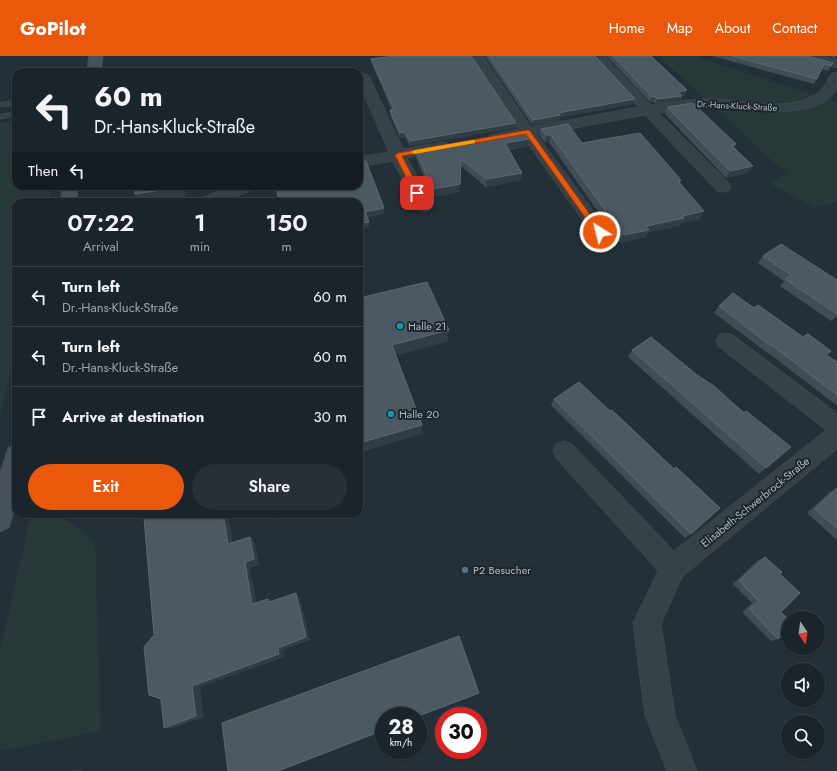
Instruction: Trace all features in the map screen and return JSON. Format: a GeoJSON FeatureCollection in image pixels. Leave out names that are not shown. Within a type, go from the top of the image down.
{"type":"FeatureCollection","features":[{"type":"Feature","properties":{"kind":"street"},"geometry":{"type":"LineString","coordinates":[[94,68],[96,56]]}},
{"type":"Feature","properties":{"kind":"street"},"geometry":{"type":"LineString","coordinates":[[476,56],[528,132],[600,232]]}},
{"type":"Feature","properties":{"kind":"street"},"geometry":{"type":"LineString","coordinates":[[598,56],[723,187]]}},
{"type":"Feature","properties":{"kind":"street"},"geometry":{"type":"LineString","coordinates":[[808,56],[837,64]]}},
{"type":"Feature","properties":{"kind":"street","name":"Dr.-Hans-Kluck-Straße"},"geometry":{"type":"LineString","coordinates":[[482,140],[674,106],[706,103],[773,110],[791,107],[814,101],[828,94],[837,76]]}},
{"type":"Feature","properties":{"kind":"street"},"geometry":{"type":"LineString","coordinates":[[363,78],[398,155],[424,206]]}},
{"type":"Feature","properties":{"kind":"street"},"geometry":{"type":"LineString","coordinates":[[363,161],[459,144]]}},
{"type":"Feature","properties":{"kind":"street"},"geometry":{"type":"LineString","coordinates":[[218,198],[236,190]]}},
{"type":"Feature","properties":{"kind":"street"},"geometry":{"type":"LineString","coordinates":[[726,341],[837,426]]}},
{"type":"Feature","properties":{"kind":"street","name":"Elisabeth-Schwerbrock-Straße"},"geometry":{"type":"LineString","coordinates":[[682,771],[660,715],[647,623],[673,568],[837,435]]}},
{"type":"Feature","properties":{"kind":"street"},"geometry":{"type":"LineString","coordinates":[[564,451],[673,568]]}},
{"type":"Feature","properties":{"kind":"street"},"geometry":{"type":"LineString","coordinates":[[0,520],[12,471]]}},
{"type":"Feature","properties":{"kind":"lane"},"geometry":{"type":"LineString","coordinates":[[0,105],[12,104]]}},
{"type":"Feature","properties":{"kind":"lane"},"geometry":{"type":"LineString","coordinates":[[0,117],[12,115]]}},
{"type":"Feature","properties":{"kind":"green space"},"geometry":{"type":"Polygon","coordinates":[[[658,56],[700,56],[702,59],[837,102],[837,202],[816,208],[769,183],[787,174],[658,56]]]}},
{"type":"Feature","properties":{"kind":"green space"},"geometry":{"type":"Polygon","coordinates":[[[12,122],[12,190],[51,190],[49,198],[12,198],[12,364],[0,417],[0,123],[12,122]]]}},
{"type":"Feature","properties":{"kind":"green space"},"geometry":{"type":"Polygon","coordinates":[[[30,518],[65,518],[95,542],[101,731],[0,751],[0,651],[30,518]]]}},
{"type":"Feature","properties":{"kind":"building"},"geometry":{"type":"Polygon","coordinates":[[[394,56],[471,56],[516,123],[410,141],[405,132],[400,133],[390,110],[394,109],[371,59],[394,56]]]}},
{"type":"Feature","properties":{"kind":"building"},"geometry":{"type":"Polygon","coordinates":[[[489,56],[595,56],[635,99],[558,113],[560,115],[533,120],[489,56]]]}},
{"type":"Feature","properties":{"kind":"building"},"geometry":{"type":"Polygon","coordinates":[[[613,56],[651,56],[687,90],[678,92],[682,96],[657,99],[655,96],[652,97],[613,56]]]}},
{"type":"Feature","properties":{"kind":"building"},"geometry":{"type":"Polygon","coordinates":[[[732,56],[807,56],[833,63],[831,66],[824,64],[817,79],[732,56]]]}},
{"type":"Feature","properties":{"kind":"building"},"geometry":{"type":"Polygon","coordinates":[[[693,103],[736,144],[731,145],[753,166],[730,171],[667,107],[693,103]]]}},
{"type":"Feature","properties":{"kind":"building"},"geometry":{"type":"Polygon","coordinates":[[[568,124],[582,143],[640,133],[681,180],[678,181],[704,211],[682,216],[684,218],[646,226],[649,230],[623,235],[551,135],[546,135],[541,129],[568,124]]]}},
{"type":"Feature","properties":{"kind":"building"},"geometry":{"type":"Polygon","coordinates":[[[524,131],[529,139],[505,143],[522,173],[487,179],[461,159],[460,184],[433,189],[416,151],[524,131]]]}},
{"type":"Feature","properties":{"kind":"building"},"geometry":{"type":"Polygon","coordinates":[[[363,161],[366,161],[384,208],[365,212],[369,222],[363,223],[363,198],[278,198],[277,190],[363,190],[363,161]]]}},
{"type":"Feature","properties":{"kind":"building"},"geometry":{"type":"Polygon","coordinates":[[[135,190],[161,190],[135,194],[135,190]]]}},
{"type":"Feature","properties":{"kind":"building"},"geometry":{"type":"Polygon","coordinates":[[[781,244],[837,280],[837,314],[785,279],[791,275],[763,256],[781,244]]]}},
{"type":"Feature","properties":{"kind":"building"},"geometry":{"type":"Polygon","coordinates":[[[427,282],[449,330],[392,345],[422,425],[363,442],[363,297],[427,282]]]}},
{"type":"Feature","properties":{"kind":"building"},"geometry":{"type":"Polygon","coordinates":[[[733,293],[754,308],[758,305],[803,337],[808,334],[831,351],[826,355],[837,362],[837,395],[719,306],[733,293]]]}},
{"type":"Feature","properties":{"kind":"building"},"geometry":{"type":"Polygon","coordinates":[[[651,337],[697,375],[714,386],[744,413],[746,411],[791,447],[766,468],[632,350],[651,337]]]}},
{"type":"Feature","properties":{"kind":"building"},"geometry":{"type":"Polygon","coordinates":[[[579,382],[610,411],[612,410],[674,469],[676,467],[720,508],[691,534],[554,399],[579,382]]]}},
{"type":"Feature","properties":{"kind":"building"},"geometry":{"type":"Polygon","coordinates":[[[837,488],[837,528],[815,509],[837,488]]]}},
{"type":"Feature","properties":{"kind":"building"},"geometry":{"type":"Polygon","coordinates":[[[144,518],[224,518],[228,544],[250,537],[254,559],[245,562],[252,604],[268,599],[269,602],[296,593],[306,637],[278,648],[279,654],[192,686],[196,716],[164,728],[161,699],[149,695],[144,647],[154,635],[144,518]]]}},
{"type":"Feature","properties":{"kind":"building"},"geometry":{"type":"Polygon","coordinates":[[[765,557],[782,572],[780,574],[800,593],[781,611],[781,636],[778,639],[749,609],[759,601],[739,581],[765,557]]]}},
{"type":"Feature","properties":{"kind":"building"},"geometry":{"type":"Polygon","coordinates":[[[459,636],[479,693],[442,707],[435,707],[435,710],[427,713],[427,707],[375,707],[375,733],[278,771],[228,771],[222,723],[459,636]]]}},
{"type":"Feature","properties":{"kind":"slow traffic"},"geometry":{"type":"LineString","coordinates":[[415,152],[473,142]]}},
{"type":"Feature","properties":{"kind":"place","name":"Halle 21"},"geometry":{"type":"Point","coordinates":[400,326]}},
{"type":"Feature","properties":{"kind":"place","name":"Halle 20"},"geometry":{"type":"Point","coordinates":[391,414]}},
{"type":"Feature","properties":{"kind":"place","name":"P2 Besucher"},"geometry":{"type":"Point","coordinates":[465,570]}},
{"type":"Feature","properties":{"kind":"route"},"geometry":{"type":"LineString","coordinates":[[417,193],[398,155],[528,132],[600,232]]}}]}
